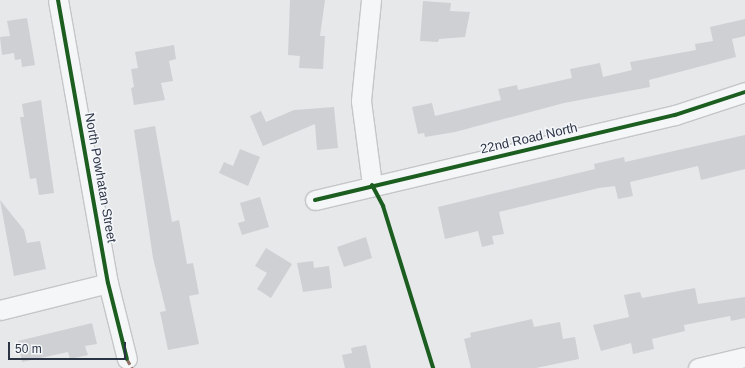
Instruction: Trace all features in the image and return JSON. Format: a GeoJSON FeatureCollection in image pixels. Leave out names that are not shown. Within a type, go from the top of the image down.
{"type":"FeatureCollection","features":[{"type":"Feature","properties":{"kind":"street","name":"North Powhatan Street"},"geometry":{"type":"LineString","coordinates":[[58,0],[108,283],[127,359]]}},
{"type":"Feature","properties":{"kind":"street"},"geometry":{"type":"LineString","coordinates":[[371,0],[361,101],[372,185]]}},
{"type":"Feature","properties":{"kind":"street","name":"22nd Road North"},"geometry":{"type":"LineString","coordinates":[[315,200],[372,185],[675,115],[745,92]]}},
{"type":"Feature","properties":{"kind":"street"},"geometry":{"type":"LineString","coordinates":[[0,310],[108,283]]}},
{"type":"Feature","properties":{"kind":"street"},"geometry":{"type":"LineString","coordinates":[[698,368],[745,357]]}},
{"type":"Feature","properties":{"kind":"building"},"geometry":{"type":"Polygon","coordinates":[[[290,0],[325,0],[320,36],[325,36],[323,69],[299,68],[300,56],[288,55],[290,0]]]}},
{"type":"Feature","properties":{"kind":"building"},"geometry":{"type":"Polygon","coordinates":[[[423,1],[451,3],[450,11],[470,12],[465,37],[439,39],[438,42],[420,41],[423,1]]]}},
{"type":"Feature","properties":{"kind":"building"},"geometry":{"type":"Polygon","coordinates":[[[27,18],[35,65],[22,67],[21,59],[15,60],[14,53],[2,55],[0,37],[10,36],[7,21],[27,18]]]}},
{"type":"Feature","properties":{"kind":"building"},"geometry":{"type":"Polygon","coordinates":[[[745,19],[745,36],[732,39],[736,57],[649,80],[650,87],[564,103],[455,132],[425,137],[424,133],[418,134],[412,107],[432,103],[435,116],[501,100],[498,89],[517,85],[518,90],[572,78],[570,69],[600,63],[603,77],[632,70],[630,62],[696,50],[695,44],[713,41],[710,27],[745,19]]]}},
{"type":"Feature","properties":{"kind":"building"},"geometry":{"type":"Polygon","coordinates":[[[174,45],[176,59],[169,61],[173,81],[161,83],[165,100],[134,105],[131,88],[134,87],[131,69],[138,68],[135,52],[174,45]]]}},
{"type":"Feature","properties":{"kind":"building"},"geometry":{"type":"Polygon","coordinates":[[[41,100],[54,193],[39,195],[36,178],[30,179],[20,117],[24,117],[22,104],[41,100]]]}},
{"type":"Feature","properties":{"kind":"building"},"geometry":{"type":"Polygon","coordinates":[[[334,107],[338,148],[317,150],[315,124],[263,146],[250,116],[261,111],[266,122],[294,110],[334,107]]]}},
{"type":"Feature","properties":{"kind":"building"},"geometry":{"type":"Polygon","coordinates":[[[155,126],[172,222],[179,220],[187,264],[193,263],[199,294],[189,296],[199,344],[168,350],[160,312],[166,311],[153,258],[134,130],[155,126]]]}},
{"type":"Feature","properties":{"kind":"building"},"geometry":{"type":"Polygon","coordinates":[[[745,135],[745,169],[701,180],[698,166],[630,182],[633,196],[618,199],[615,186],[599,188],[499,212],[504,234],[492,236],[494,244],[482,247],[478,231],[445,239],[438,207],[595,169],[594,164],[624,157],[625,162],[745,135]]]}},
{"type":"Feature","properties":{"kind":"building"},"geometry":{"type":"Polygon","coordinates":[[[240,149],[260,157],[248,186],[219,173],[224,162],[233,166],[240,149]]]}},
{"type":"Feature","properties":{"kind":"building"},"geometry":{"type":"Polygon","coordinates":[[[260,197],[269,227],[242,235],[238,223],[245,221],[240,203],[260,197]]]}},
{"type":"Feature","properties":{"kind":"building"},"geometry":{"type":"Polygon","coordinates":[[[0,200],[24,230],[27,243],[40,241],[46,269],[14,276],[0,200]]]}},
{"type":"Feature","properties":{"kind":"building"},"geometry":{"type":"Polygon","coordinates":[[[366,237],[372,258],[344,267],[337,247],[366,237]]]}},
{"type":"Feature","properties":{"kind":"building"},"geometry":{"type":"Polygon","coordinates":[[[266,248],[292,264],[271,298],[257,289],[267,273],[255,266],[266,248]]]}},
{"type":"Feature","properties":{"kind":"building"},"geometry":{"type":"Polygon","coordinates":[[[313,261],[314,268],[329,266],[332,288],[303,292],[297,263],[313,261]]]}},
{"type":"Feature","properties":{"kind":"building"},"geometry":{"type":"Polygon","coordinates":[[[695,288],[698,304],[745,297],[745,318],[731,321],[730,316],[684,325],[685,331],[652,339],[654,349],[633,354],[631,343],[601,351],[593,325],[629,317],[624,295],[640,292],[642,298],[695,288]]]}},
{"type":"Feature","properties":{"kind":"building"},"geometry":{"type":"Polygon","coordinates":[[[532,319],[534,327],[560,322],[563,339],[575,337],[579,359],[536,368],[471,368],[464,339],[471,337],[470,333],[532,319]]]}},
{"type":"Feature","properties":{"kind":"building"},"geometry":{"type":"Polygon","coordinates":[[[92,323],[97,344],[85,346],[88,355],[70,359],[68,352],[22,362],[18,341],[92,323]]]}},
{"type":"Feature","properties":{"kind":"building"},"geometry":{"type":"Polygon","coordinates":[[[366,345],[371,368],[345,368],[342,355],[352,353],[351,348],[366,345]]]}},
{"type":"Feature","properties":{"kind":"marked path"},"geometry":{"type":"LineString","coordinates":[[127,359],[132,368]]}},
{"type":"Feature","properties":{"kind":"cycle path"},"geometry":{"type":"LineString","coordinates":[[58,0],[108,283],[127,359]]}},
{"type":"Feature","properties":{"kind":"cycle path"},"geometry":{"type":"LineString","coordinates":[[315,200],[675,115],[745,92]]}},
{"type":"Feature","properties":{"kind":"cycle path"},"geometry":{"type":"LineString","coordinates":[[372,185],[383,206],[433,368]]}}]}
